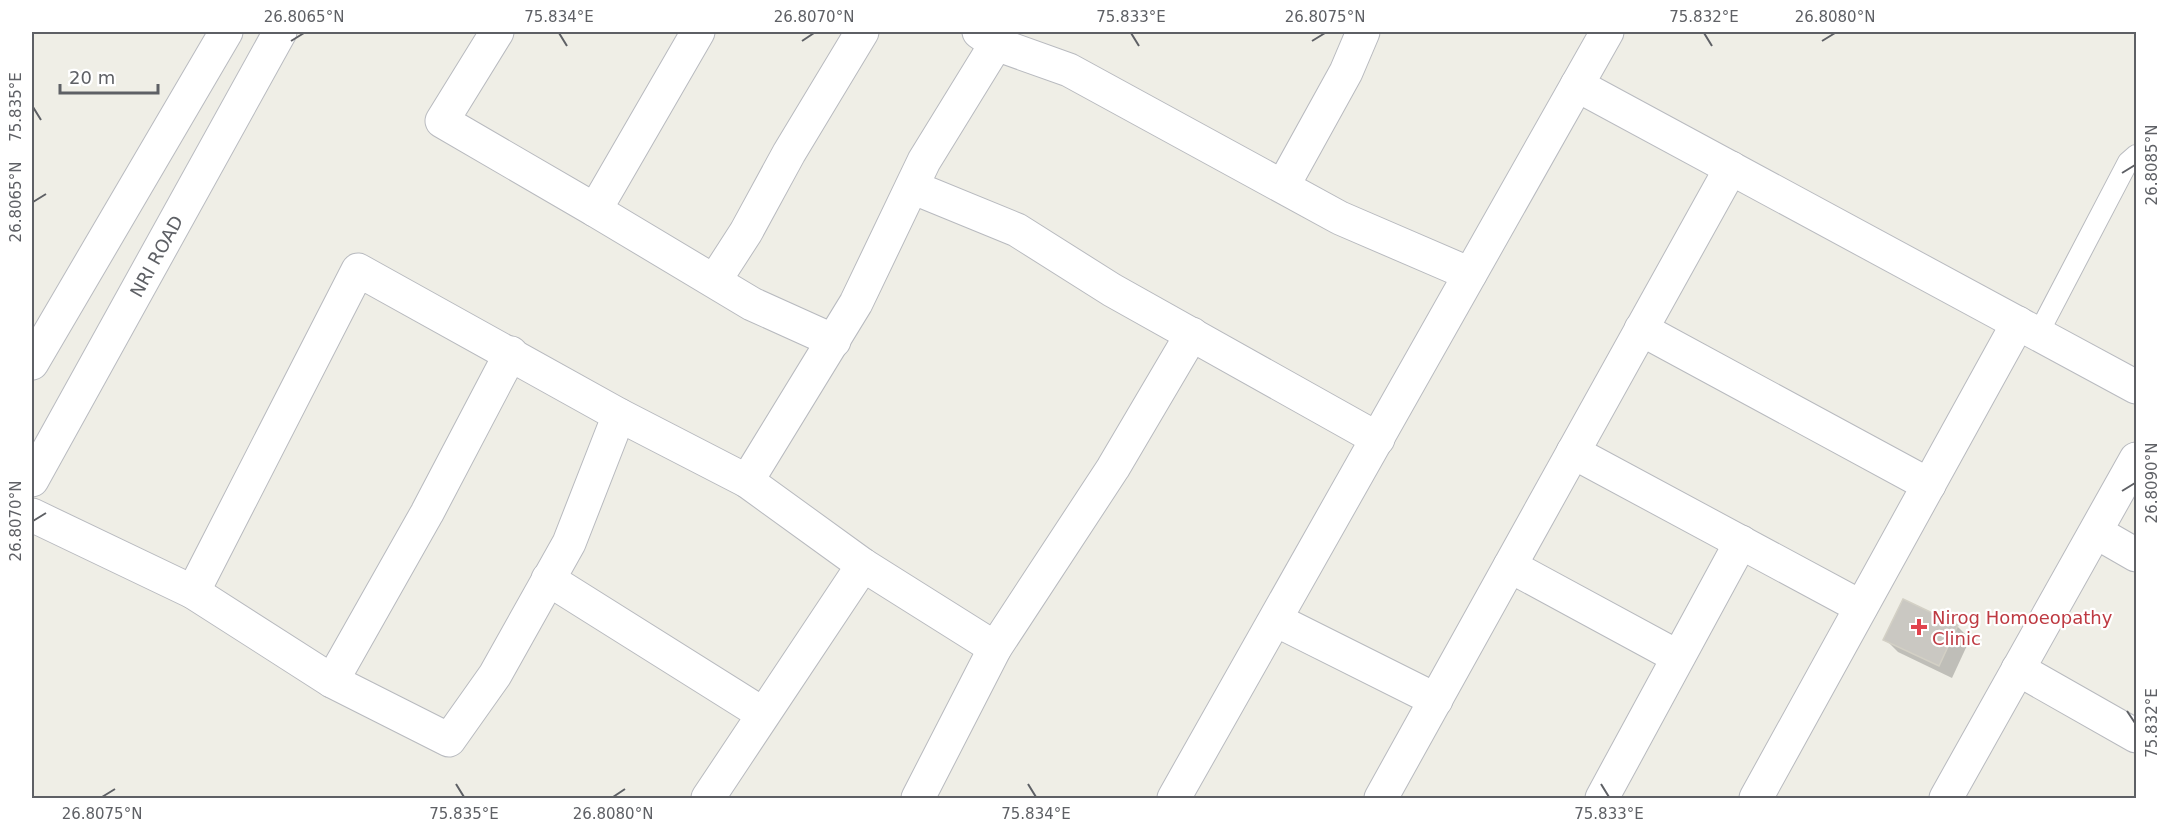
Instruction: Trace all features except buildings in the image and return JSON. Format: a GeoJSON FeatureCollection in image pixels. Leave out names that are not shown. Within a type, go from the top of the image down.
{"type":"FeatureCollection","features":[{"type":"Feature","properties":{"kind":"street"},"geometry":{"type":"LineString","coordinates":[[32,363],[226,32]]}},
{"type":"Feature","properties":{"kind":"street","name":"NRI ROAD"},"geometry":{"type":"LineString","coordinates":[[32,480],[279,32]]}},
{"type":"Feature","properties":{"kind":"street"},"geometry":{"type":"LineString","coordinates":[[496,32],[442,121],[752,303],[834,341]]}},
{"type":"Feature","properties":{"kind":"street"},"geometry":{"type":"LineString","coordinates":[[595,210],[698,32]]}},
{"type":"Feature","properties":{"kind":"street"},"geometry":{"type":"LineString","coordinates":[[715,280],[746,232],[789,153],[862,32]]}},
{"type":"Feature","properties":{"kind":"street"},"geometry":{"type":"LineString","coordinates":[[1174,798],[1607,32]]}},
{"type":"Feature","properties":{"kind":"street"},"geometry":{"type":"LineString","coordinates":[[1283,186],[1346,72],[1353,35]]}},
{"type":"Feature","properties":{"kind":"street"},"geometry":{"type":"LineString","coordinates":[[747,481],[856,303],[924,161],[988,38],[1069,70],[1340,218],[1470,274]]}},
{"type":"Feature","properties":{"kind":"street"},"geometry":{"type":"LineString","coordinates":[[1577,85],[2033,326],[2136,387]]}},
{"type":"Feature","properties":{"kind":"street"},"geometry":{"type":"LineString","coordinates":[[1382,798],[1731,168]]}},
{"type":"Feature","properties":{"kind":"street"},"geometry":{"type":"LineString","coordinates":[[912,187],[1017,230],[1112,290],[1378,439]]}},
{"type":"Feature","properties":{"kind":"street"},"geometry":{"type":"LineString","coordinates":[[193,592],[358,270],[619,415],[747,481],[863,565],[995,648]]}},
{"type":"Feature","properties":{"kind":"street"},"geometry":{"type":"LineString","coordinates":[[1756,798],[1929,485],[2033,326]]}},
{"type":"Feature","properties":{"kind":"street"},"geometry":{"type":"LineString","coordinates":[[1641,329],[1929,485]]}},
{"type":"Feature","properties":{"kind":"street"},"geometry":{"type":"LineString","coordinates":[[922,797],[995,648],[1113,468],[1192,334]]}},
{"type":"Feature","properties":{"kind":"street"},"geometry":{"type":"LineString","coordinates":[[332,681],[427,513],[511,353]]}},
{"type":"Feature","properties":{"kind":"street"},"geometry":{"type":"LineString","coordinates":[[32,515],[193,592],[332,681],[449,741],[495,675],[569,543],[619,415]]}},
{"type":"Feature","properties":{"kind":"street"},"geometry":{"type":"LineString","coordinates":[[1573,453],[1861,607]]}},
{"type":"Feature","properties":{"kind":"street"},"geometry":{"type":"LineString","coordinates":[[1957,795],[2018,669],[2136,459]]}},
{"type":"Feature","properties":{"kind":"street"},"geometry":{"type":"LineString","coordinates":[[2096,531],[2136,555]]}},
{"type":"Feature","properties":{"kind":"street"},"geometry":{"type":"LineString","coordinates":[[1602,798],[1741,542]]}},
{"type":"Feature","properties":{"kind":"street"},"geometry":{"type":"LineString","coordinates":[[708,798],[863,565]]}},
{"type":"Feature","properties":{"kind":"street"},"geometry":{"type":"LineString","coordinates":[[1510,566],[1678,657]]}},
{"type":"Feature","properties":{"kind":"street"},"geometry":{"type":"LineString","coordinates":[[548,579],[763,714]]}},
{"type":"Feature","properties":{"kind":"street"},"geometry":{"type":"LineString","coordinates":[[1276,620],[1436,700]]}},
{"type":"Feature","properties":{"kind":"street"},"geometry":{"type":"LineString","coordinates":[[2018,669],[2136,736]]}},
{"type":"Feature","properties":{"kind":"lane"},"geometry":{"type":"LineString","coordinates":[[2136,155],[2128,162],[2033,326],[2136,372]]}},
{"type":"Feature","properties":{"kind":"place","name":"Nirog Homoeopathy Clinic"},"geometry":{"type":"Point","coordinates":[1919,627]}}]}
